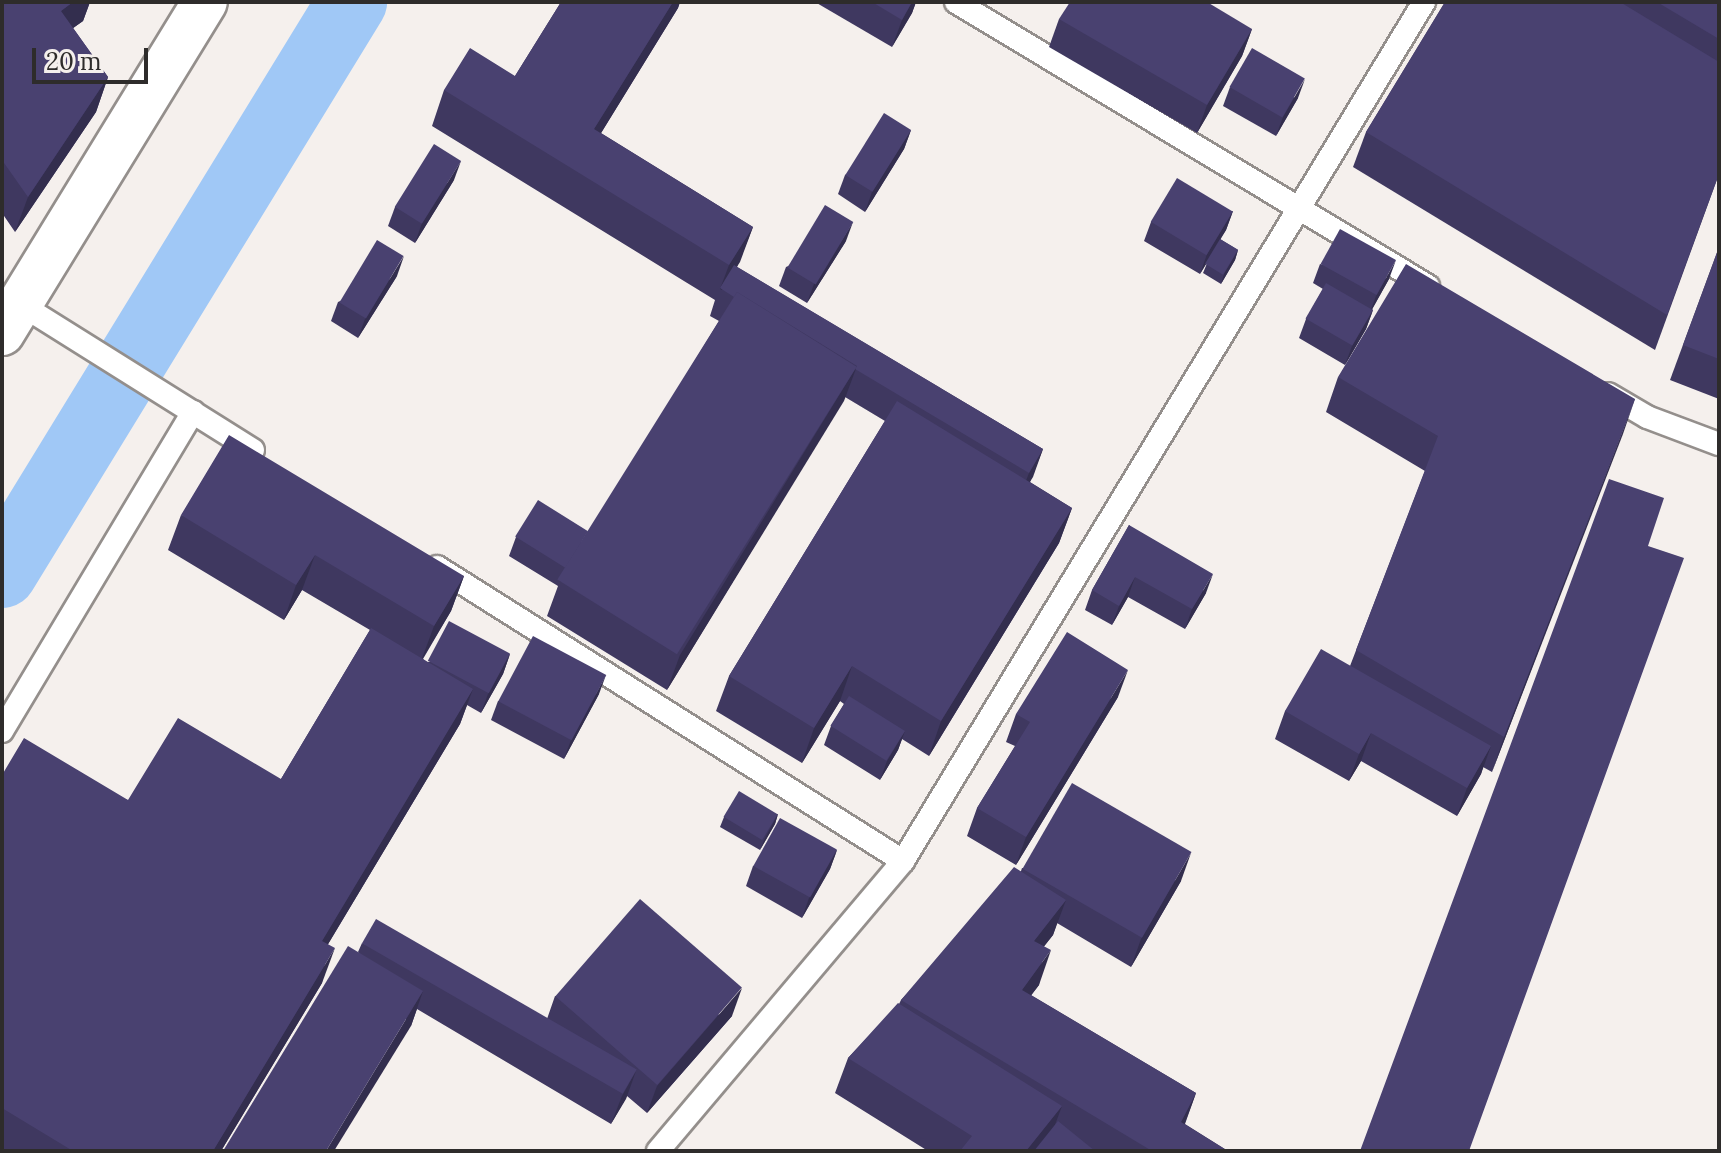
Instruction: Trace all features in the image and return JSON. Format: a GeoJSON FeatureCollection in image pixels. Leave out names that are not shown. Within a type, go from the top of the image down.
{"type":"FeatureCollection","features":[{"type":"Feature","properties":{"kind":"street"},"geometry":{"type":"LineString","coordinates":[[8,305],[205,2]]}},
{"type":"Feature","properties":{"kind":"lane"},"geometry":{"type":"LineString","coordinates":[[956,2],[1446,297]]}},
{"type":"Feature","properties":{"kind":"lane"},"geometry":{"type":"LineString","coordinates":[[658,1151],[903,861],[1424,2]]}},
{"type":"Feature","properties":{"kind":"lane"},"geometry":{"type":"LineString","coordinates":[[8,305],[193,412],[273,463]]}},
{"type":"Feature","properties":{"kind":"lane"},"geometry":{"type":"LineString","coordinates":[[1593,385],[1647,417],[1719,444]]}},
{"type":"Feature","properties":{"kind":"lane"},"geometry":{"type":"LineString","coordinates":[[2,731],[193,412]]}},
{"type":"Feature","properties":{"kind":"lane"},"geometry":{"type":"LineString","coordinates":[[420,556],[903,861]]}},
{"type":"Feature","properties":{"kind":"building"},"geometry":{"type":"Polygon","coordinates":[[[2,2],[73,2],[61,11],[108,77],[28,197],[2,160],[2,2]]]}},
{"type":"Feature","properties":{"kind":"building"},"geometry":{"type":"Polygon","coordinates":[[[561,2],[673,2],[594,129],[753,227],[729,265],[444,90],[470,48],[515,76],[561,2]]]}},
{"type":"Feature","properties":{"kind":"building"},"geometry":{"type":"Polygon","coordinates":[[[872,2],[912,2],[902,20],[872,2]]]}},
{"type":"Feature","properties":{"kind":"building"},"geometry":{"type":"Polygon","coordinates":[[[1070,2],[1207,2],[1252,29],[1207,105],[1059,19],[1070,2]]]}},
{"type":"Feature","properties":{"kind":"building"},"geometry":{"type":"Polygon","coordinates":[[[1445,2],[1620,2],[1719,62],[1719,174],[1667,315],[1366,132],[1445,2]]]}},
{"type":"Feature","properties":{"kind":"building"},"geometry":{"type":"Polygon","coordinates":[[[1657,2],[1719,2],[1719,39],[1657,2]]]}},
{"type":"Feature","properties":{"kind":"building"},"geometry":{"type":"Polygon","coordinates":[[[1252,48],[1305,78],[1282,117],[1230,87],[1252,48]]]}},
{"type":"Feature","properties":{"kind":"building"},"geometry":{"type":"Polygon","coordinates":[[[884,113],[911,130],[872,192],[845,175],[884,113]]]}},
{"type":"Feature","properties":{"kind":"building"},"geometry":{"type":"Polygon","coordinates":[[[434,144],[461,161],[422,224],[395,207],[434,144]]]}},
{"type":"Feature","properties":{"kind":"building"},"geometry":{"type":"Polygon","coordinates":[[[1177,178],[1233,211],[1206,255],[1151,222],[1177,178]]]}},
{"type":"Feature","properties":{"kind":"building"},"geometry":{"type":"Polygon","coordinates":[[[825,205],[853,222],[816,285],[787,268],[825,205]]]}},
{"type":"Feature","properties":{"kind":"building"},"geometry":{"type":"Polygon","coordinates":[[[1340,229],[1396,260],[1377,295],[1321,264],[1340,229]]]}},
{"type":"Feature","properties":{"kind":"building"},"geometry":{"type":"Polygon","coordinates":[[[1220,239],[1238,250],[1223,275],[1205,264],[1220,239]]]}},
{"type":"Feature","properties":{"kind":"building"},"geometry":{"type":"Polygon","coordinates":[[[377,240],[404,256],[366,319],[339,303],[377,240]]]}},
{"type":"Feature","properties":{"kind":"building"},"geometry":{"type":"Polygon","coordinates":[[[1719,247],[1719,359],[1683,345],[1719,247]]]}},
{"type":"Feature","properties":{"kind":"building"},"geometry":{"type":"Polygon","coordinates":[[[1406,264],[1635,399],[1504,737],[1356,650],[1438,436],[1338,377],[1406,264]]]}},
{"type":"Feature","properties":{"kind":"building"},"geometry":{"type":"Polygon","coordinates":[[[734,265],[1043,449],[1029,473],[855,369],[857,366],[737,292],[734,297],[720,288],[734,265]]]}},
{"type":"Feature","properties":{"kind":"building"},"geometry":{"type":"Polygon","coordinates":[[[1326,283],[1373,310],[1352,346],[1306,319],[1326,283]]]}},
{"type":"Feature","properties":{"kind":"building"},"geometry":{"type":"Polygon","coordinates":[[[737,292],[857,367],[677,654],[557,579],[737,292]]]}},
{"type":"Feature","properties":{"kind":"building"},"geometry":{"type":"Polygon","coordinates":[[[897,401],[1072,508],[941,721],[852,666],[814,728],[729,676],[897,401]]]}},
{"type":"Feature","properties":{"kind":"building"},"geometry":{"type":"Polygon","coordinates":[[[229,435],[464,576],[434,626],[315,555],[296,585],[181,515],[229,435]]]}},
{"type":"Feature","properties":{"kind":"building"},"geometry":{"type":"Polygon","coordinates":[[[1609,479],[1664,498],[1648,546],[1684,558],[1469,1151],[1360,1151],[1609,479]]]}},
{"type":"Feature","properties":{"kind":"building"},"geometry":{"type":"Polygon","coordinates":[[[538,500],[588,531],[565,568],[515,536],[538,500]]]}},
{"type":"Feature","properties":{"kind":"building"},"geometry":{"type":"Polygon","coordinates":[[[1129,525],[1213,574],[1192,609],[1135,577],[1119,606],[1092,590],[1129,525]]]}},
{"type":"Feature","properties":{"kind":"building"},"geometry":{"type":"Polygon","coordinates":[[[449,621],[510,653],[489,693],[428,661],[449,621]]]}},
{"type":"Feature","properties":{"kind":"building"},"geometry":{"type":"Polygon","coordinates":[[[371,628],[473,689],[322,941],[335,948],[213,1151],[73,1151],[2,1108],[2,775],[24,738],[128,800],[178,718],[281,779],[371,628]]]}},
{"type":"Feature","properties":{"kind":"building"},"geometry":{"type":"Polygon","coordinates":[[[1067,632],[1128,670],[1026,837],[977,808],[1030,722],[1016,714],[1067,632]]]}},
{"type":"Feature","properties":{"kind":"building"},"geometry":{"type":"Polygon","coordinates":[[[533,636],[606,675],[572,740],[498,701],[533,636]]]}},
{"type":"Feature","properties":{"kind":"building"},"geometry":{"type":"Polygon","coordinates":[[[1321,649],[1491,746],[1467,788],[1371,733],[1359,754],[1285,711],[1321,649]]]}},
{"type":"Feature","properties":{"kind":"building"},"geometry":{"type":"Polygon","coordinates":[[[849,696],[905,731],[886,761],[830,726],[849,696]]]}},
{"type":"Feature","properties":{"kind":"building"},"geometry":{"type":"Polygon","coordinates":[[[1072,783],[1192,852],[1142,938],[1022,869],[1072,783]]]}},
{"type":"Feature","properties":{"kind":"building"},"geometry":{"type":"Polygon","coordinates":[[[739,791],[778,814],[762,840],[724,817],[739,791]]]}},
{"type":"Feature","properties":{"kind":"building"},"geometry":{"type":"Polygon","coordinates":[[[780,818],[837,850],[810,898],[753,866],[780,818]]]}},
{"type":"Feature","properties":{"kind":"building"},"geometry":{"type":"Polygon","coordinates":[[[1014,867],[1066,900],[1034,941],[1051,950],[1022,990],[1196,1093],[1181,1122],[1228,1151],[1152,1151],[901,1000],[1014,867]]]}},
{"type":"Feature","properties":{"kind":"building"},"geometry":{"type":"Polygon","coordinates":[[[640,899],[742,988],[657,1085],[555,996],[640,899]]]}},
{"type":"Feature","properties":{"kind":"building"},"geometry":{"type":"Polygon","coordinates":[[[376,919],[637,1070],[623,1094],[362,943],[376,919]]]}},
{"type":"Feature","properties":{"kind":"building"},"geometry":{"type":"Polygon","coordinates":[[[348,946],[423,991],[326,1151],[223,1151],[348,946]]]}},
{"type":"Feature","properties":{"kind":"building"},"geometry":{"type":"Polygon","coordinates":[[[898,1003],[1062,1106],[1026,1151],[960,1151],[972,1136],[848,1058],[898,1003]]]}},
{"type":"Feature","properties":{"kind":"building"},"geometry":{"type":"Polygon","coordinates":[[[1058,1121],[1095,1151],[1034,1151],[1058,1121]]]}},
{"type":"Feature","properties":{"kind":"waterway"},"geometry":{"type":"LineString","coordinates":[[2,573],[352,2]]}}]}
